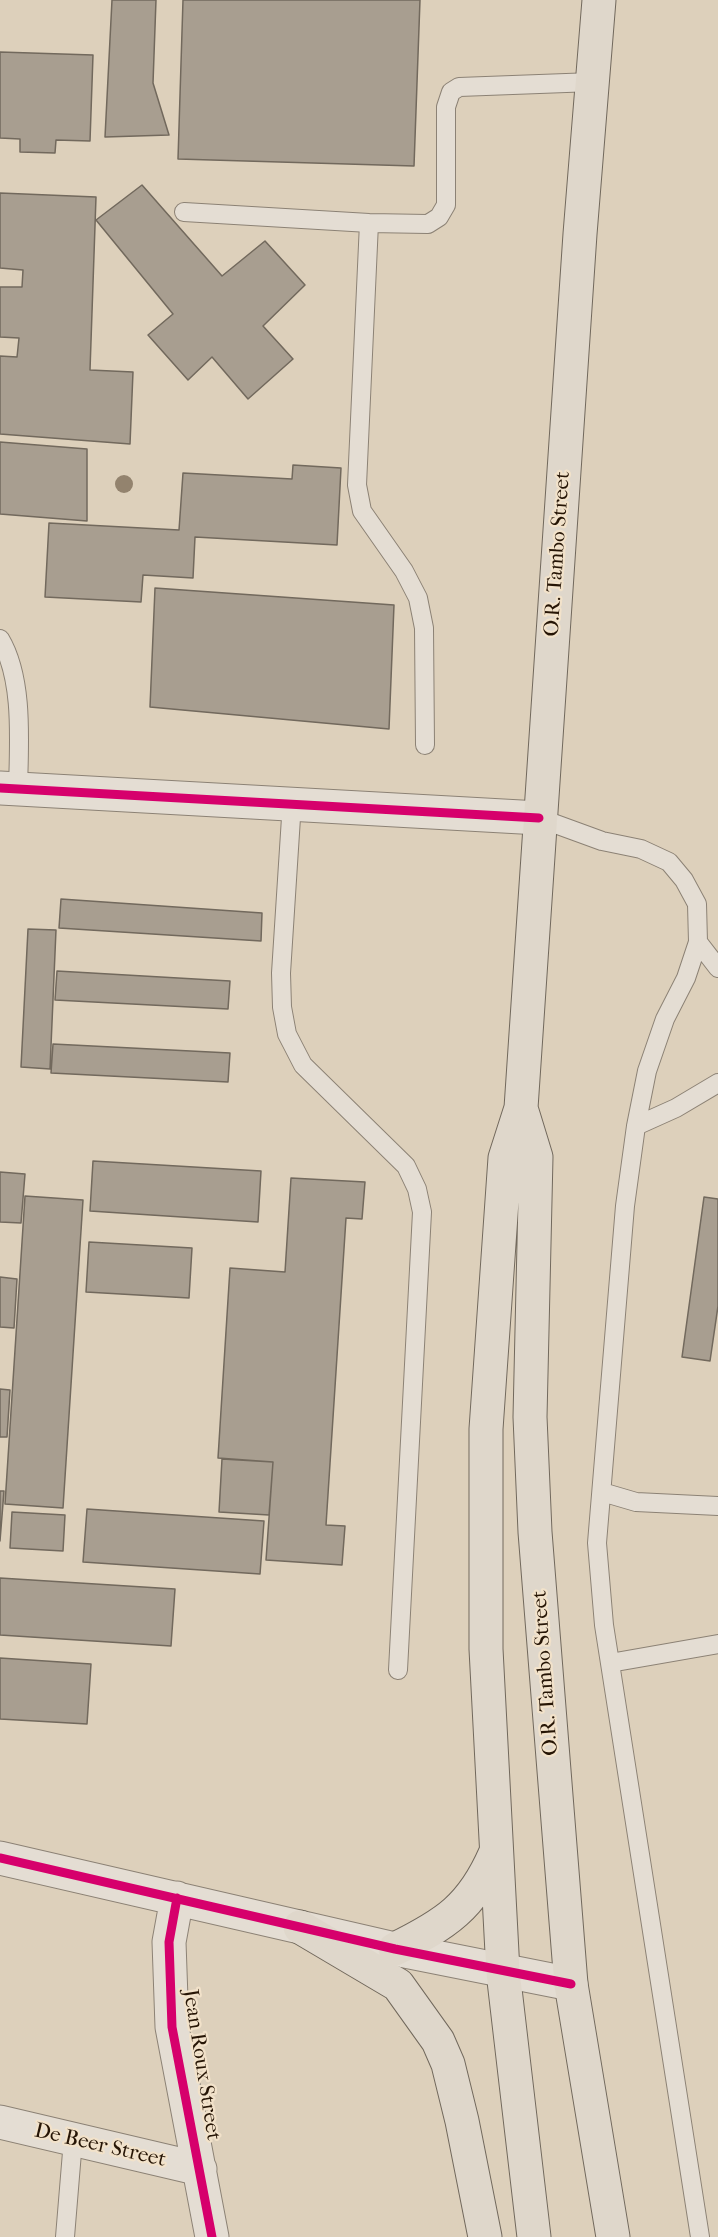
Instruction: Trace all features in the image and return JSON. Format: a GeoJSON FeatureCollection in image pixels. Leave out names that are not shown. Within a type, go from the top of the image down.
{"type":"FeatureCollection","features":[{"type":"Feature","properties":{"kind":"main road","name":"O.R. Tambo Street"},"geometry":{"type":"LineString","coordinates":[[534,2237],[503,1972],[495,1854],[486,1649],[486,1429],[505,1158],[522,1108],[539,818],[599,0]]}},
{"type":"Feature","properties":{"kind":"main road","name":"O.R. Tambo Street"},"geometry":{"type":"LineString","coordinates":[[522,1108],[536,1157],[532,1451],[535,1532],[571,1984],[613,2237]]}},
{"type":"Feature","properties":{"kind":"main road"},"geometry":{"type":"LineString","coordinates":[[395,1949],[433,1931],[453,1916],[483,1881],[495,1854]]}},
{"type":"Feature","properties":{"kind":"main road"},"geometry":{"type":"LineString","coordinates":[[300,1927],[398,1985],[438,2041],[448,2064],[462,2121],[485,2237]]}},
{"type":"Feature","properties":{"kind":"street"},"geometry":{"type":"LineString","coordinates":[[9,788],[292,802],[539,818]]}},
{"type":"Feature","properties":{"kind":"street"},"geometry":{"type":"LineString","coordinates":[[0,1858],[395,1949],[571,1984]]}},
{"type":"Feature","properties":{"kind":"street","name":"Jean Roux Street"},"geometry":{"type":"LineString","coordinates":[[177,1898],[169,1942],[172,2027],[212,2237]]}},
{"type":"Feature","properties":{"kind":"street","name":"De Beer Street"},"geometry":{"type":"LineString","coordinates":[[0,2122],[200,2169]]}},
{"type":"Feature","properties":{"kind":"lane"},"geometry":{"type":"LineString","coordinates":[[184,212],[369,223],[428,224],[439,217],[446,205],[446,106],[451,92],[459,87],[593,82]]}},
{"type":"Feature","properties":{"kind":"lane"},"geometry":{"type":"LineString","coordinates":[[369,223],[357,485],[362,511],[404,570],[418,598],[424,628],[425,745]]}},
{"type":"Feature","properties":{"kind":"lane"},"geometry":{"type":"LineString","coordinates":[[0,639],[12,666],[19,730],[9,788]]}},
{"type":"Feature","properties":{"kind":"lane"},"geometry":{"type":"LineString","coordinates":[[292,802],[280,973],[282,1007],[287,1034],[303,1065],[406,1166],[417,1189],[422,1212],[398,1670]]}},
{"type":"Feature","properties":{"kind":"lane"},"geometry":{"type":"LineString","coordinates":[[539,818],[602,841],[642,849],[669,862],[684,880],[697,904],[698,942],[686,978],[665,1018],[647,1071],[636,1126],[625,1206],[597,1543],[609,1663],[700,2237]]}},
{"type":"Feature","properties":{"kind":"lane"},"geometry":{"type":"LineString","coordinates":[[698,942],[718,968]]}},
{"type":"Feature","properties":{"kind":"lane"},"geometry":{"type":"LineString","coordinates":[[636,1126],[676,1108],[718,1083]]}},
{"type":"Feature","properties":{"kind":"lane"},"geometry":{"type":"LineString","coordinates":[[602,1492],[636,1502],[718,1506]]}},
{"type":"Feature","properties":{"kind":"lane"},"geometry":{"type":"LineString","coordinates":[[609,1663],[718,1644]]}},
{"type":"Feature","properties":{"kind":"lane"},"geometry":{"type":"LineString","coordinates":[[65,2237],[73,2140]]}},
{"type":"Feature","properties":{"kind":"building"},"geometry":{"type":"Polygon","coordinates":[[[112,0],[156,0],[153,83],[169,135],[105,137],[112,0]]]}},
{"type":"Feature","properties":{"kind":"building"},"geometry":{"type":"Polygon","coordinates":[[[183,0],[420,0],[414,166],[178,159],[183,0]]]}},
{"type":"Feature","properties":{"kind":"building"},"geometry":{"type":"Polygon","coordinates":[[[0,52],[93,55],[90,141],[56,140],[55,153],[20,152],[20,139],[0,138],[0,52]]]}},
{"type":"Feature","properties":{"kind":"building"},"geometry":{"type":"Polygon","coordinates":[[[142,185],[222,276],[265,241],[305,285],[263,326],[293,359],[248,399],[212,357],[188,380],[148,335],[173,314],[96,220],[142,185]]]}},
{"type":"Feature","properties":{"kind":"building"},"geometry":{"type":"Polygon","coordinates":[[[0,193],[96,197],[90,370],[133,372],[130,444],[0,434],[0,356],[17,357],[19,338],[0,337],[0,287],[22,287],[23,270],[0,268],[0,193]]]}},
{"type":"Feature","properties":{"kind":"building"},"geometry":{"type":"Polygon","coordinates":[[[0,442],[87,449],[87,521],[0,514],[0,442]]]}},
{"type":"Feature","properties":{"kind":"building"},"geometry":{"type":"Polygon","coordinates":[[[293,465],[341,468],[337,545],[195,537],[193,578],[143,575],[141,602],[45,597],[49,523],[179,530],[183,473],[292,479],[293,465]]]}},
{"type":"Feature","properties":{"kind":"building"},"geometry":{"type":"Polygon","coordinates":[[[155,588],[394,605],[389,729],[150,707],[155,588]]]}},
{"type":"Feature","properties":{"kind":"building"},"geometry":{"type":"Polygon","coordinates":[[[61,899],[262,913],[261,941],[59,928],[61,899]]]}},
{"type":"Feature","properties":{"kind":"building"},"geometry":{"type":"Polygon","coordinates":[[[28,929],[56,930],[50,1069],[21,1067],[28,929]]]}},
{"type":"Feature","properties":{"kind":"building"},"geometry":{"type":"Polygon","coordinates":[[[57,971],[230,981],[228,1009],[55,1000],[57,971]]]}},
{"type":"Feature","properties":{"kind":"building"},"geometry":{"type":"Polygon","coordinates":[[[53,1044],[230,1053],[228,1082],[51,1073],[53,1044]]]}},
{"type":"Feature","properties":{"kind":"building"},"geometry":{"type":"Polygon","coordinates":[[[93,1161],[261,1171],[258,1222],[90,1211],[93,1161]]]}},
{"type":"Feature","properties":{"kind":"building"},"geometry":{"type":"Polygon","coordinates":[[[0,1172],[25,1174],[21,1223],[0,1222],[0,1172]]]}},
{"type":"Feature","properties":{"kind":"building"},"geometry":{"type":"Polygon","coordinates":[[[291,1178],[365,1182],[362,1219],[346,1218],[326,1525],[345,1526],[342,1565],[266,1560],[273,1462],[218,1458],[230,1268],[285,1272],[291,1178]]]}},
{"type":"Feature","properties":{"kind":"building"},"geometry":{"type":"Polygon","coordinates":[[[25,1196],[83,1200],[63,1508],[5,1504],[25,1196]]]}},
{"type":"Feature","properties":{"kind":"building"},"geometry":{"type":"Polygon","coordinates":[[[704,1197],[718,1199],[718,1306],[710,1361],[682,1357],[704,1197]]]}},
{"type":"Feature","properties":{"kind":"building"},"geometry":{"type":"Polygon","coordinates":[[[89,1242],[192,1248],[189,1298],[86,1292],[89,1242]]]}},
{"type":"Feature","properties":{"kind":"building"},"geometry":{"type":"Polygon","coordinates":[[[0,1277],[17,1279],[14,1328],[0,1327],[0,1277]]]}},
{"type":"Feature","properties":{"kind":"building"},"geometry":{"type":"Polygon","coordinates":[[[0,1389],[10,1390],[7,1437],[0,1437],[0,1389]]]}},
{"type":"Feature","properties":{"kind":"building"},"geometry":{"type":"Polygon","coordinates":[[[222,1459],[273,1462],[269,1515],[219,1512],[222,1459]]]}},
{"type":"Feature","properties":{"kind":"building"},"geometry":{"type":"Polygon","coordinates":[[[0,1491],[4,1491],[0,1541],[0,1491]]]}},
{"type":"Feature","properties":{"kind":"building"},"geometry":{"type":"Polygon","coordinates":[[[87,1509],[264,1521],[260,1574],[83,1562],[87,1509]]]}},
{"type":"Feature","properties":{"kind":"building"},"geometry":{"type":"Polygon","coordinates":[[[12,1512],[65,1515],[63,1551],[10,1548],[12,1512]]]}},
{"type":"Feature","properties":{"kind":"building"},"geometry":{"type":"Polygon","coordinates":[[[0,1578],[175,1589],[171,1646],[0,1635],[0,1578]]]}},
{"type":"Feature","properties":{"kind":"building"},"geometry":{"type":"Polygon","coordinates":[[[0,1658],[91,1664],[87,1724],[0,1719],[0,1658]]]}},
{"type":"Feature","properties":{"kind":"cycle path"},"geometry":{"type":"LineString","coordinates":[[0,788],[539,818]]}},
{"type":"Feature","properties":{"kind":"cycle path"},"geometry":{"type":"LineString","coordinates":[[0,1858],[395,1949],[571,1984]]}},
{"type":"Feature","properties":{"kind":"cycle path"},"geometry":{"type":"LineString","coordinates":[[177,1898],[169,1942],[172,2027],[212,2237]]}}]}
